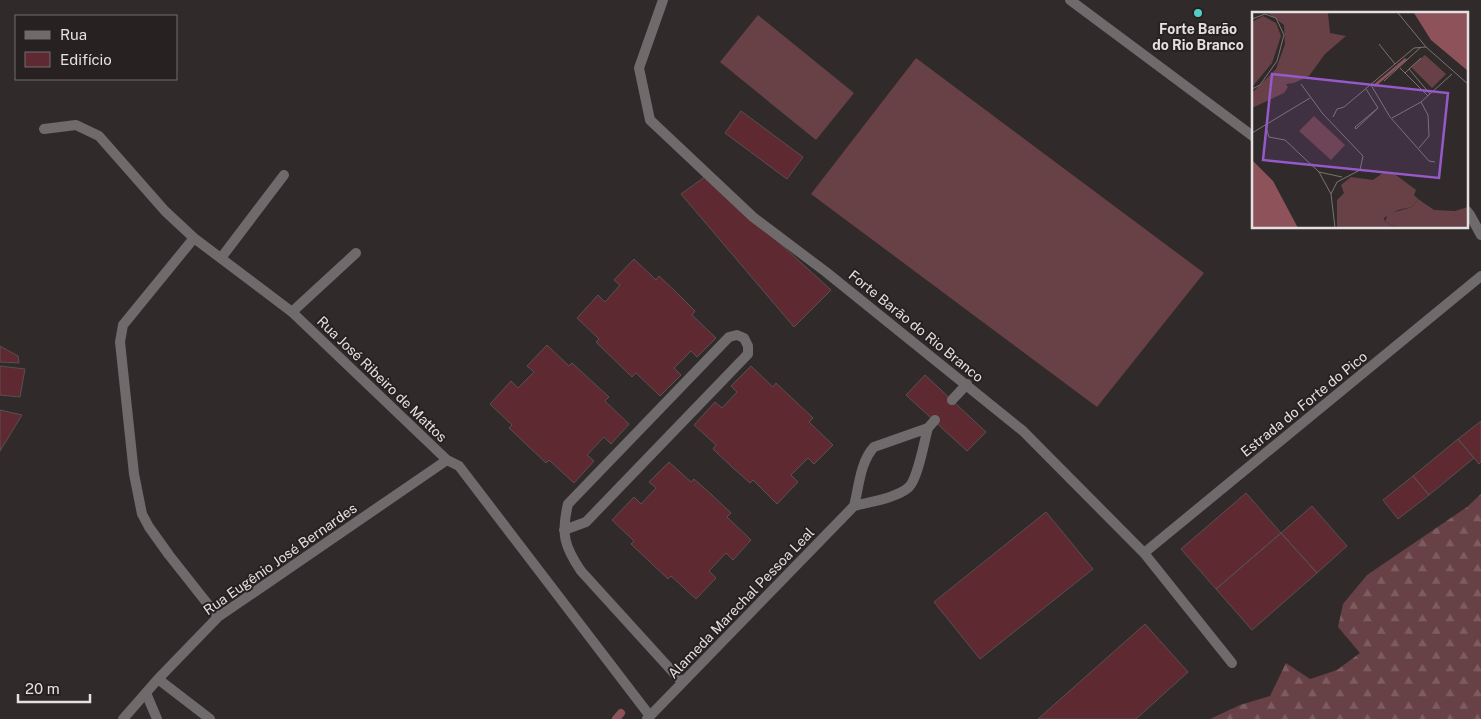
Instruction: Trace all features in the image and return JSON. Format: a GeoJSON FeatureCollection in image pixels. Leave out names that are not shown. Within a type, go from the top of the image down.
{"type":"FeatureCollection","features":[{"type":"Feature","properties":{"kind":"street","name":"Forte Barão do Rio Branco"},"geometry":{"type":"LineString","coordinates":[[663,0],[639,68],[650,120],[753,217],[826,272],[1023,431],[1144,553],[1232,662]]}},
{"type":"Feature","properties":{"kind":"street"},"geometry":{"type":"LineString","coordinates":[[1070,0],[1252,136]]}},
{"type":"Feature","properties":{"kind":"street","name":"Rua José Ribeiro de Mattos"},"geometry":{"type":"LineString","coordinates":[[44,129],[76,125],[98,136],[165,211],[194,238],[292,312],[447,460],[459,466],[649,717]]}},
{"type":"Feature","properties":{"kind":"street"},"geometry":{"type":"LineString","coordinates":[[221,258],[284,175]]}},
{"type":"Feature","properties":{"kind":"street"},"geometry":{"type":"LineString","coordinates":[[1468,213],[1481,235]]}},
{"type":"Feature","properties":{"kind":"street"},"geometry":{"type":"LineString","coordinates":[[194,238],[123,325],[120,342],[134,474],[142,514],[169,555],[218,617]]}},
{"type":"Feature","properties":{"kind":"street"},"geometry":{"type":"LineString","coordinates":[[292,312],[356,253]]}},
{"type":"Feature","properties":{"kind":"street","name":"Estrada do Forte do Pico"},"geometry":{"type":"LineString","coordinates":[[1144,553],[1481,276]]}},
{"type":"Feature","properties":{"kind":"street"},"geometry":{"type":"LineString","coordinates":[[564,530],[586,522],[748,354],[748,346],[744,338],[737,335],[729,337],[568,504],[565,518],[564,530],[566,547],[581,571],[682,682]]}},
{"type":"Feature","properties":{"kind":"street"},"geometry":{"type":"LineString","coordinates":[[952,400],[967,384]]}},
{"type":"Feature","properties":{"kind":"street"},"geometry":{"type":"LineString","coordinates":[[931,424],[914,480],[909,487],[892,496],[854,506],[865,461],[874,446],[931,424]]}},
{"type":"Feature","properties":{"kind":"street","name":"Rua Eugênio José Bernardes"},"geometry":{"type":"LineString","coordinates":[[123,719],[158,679],[218,617],[447,460]]}},
{"type":"Feature","properties":{"kind":"street","name":"Alameda Marechal Pessoa Leal"},"geometry":{"type":"LineString","coordinates":[[649,717],[854,506]]}},
{"type":"Feature","properties":{"kind":"street"},"geometry":{"type":"LineString","coordinates":[[158,679],[210,719]]}},
{"type":"Feature","properties":{"kind":"street"},"geometry":{"type":"LineString","coordinates":[[146,693],[157,719]]}},
{"type":"Feature","properties":{"kind":"green space"},"geometry":{"type":"Polygon","coordinates":[[[758,15],[854,93],[816,140],[720,62],[758,15]]]}},
{"type":"Feature","properties":{"kind":"green space"},"geometry":{"type":"Polygon","coordinates":[[[916,58],[1204,273],[1097,407],[811,194],[916,58]]]}},
{"type":"Feature","properties":{"kind":"green space"},"geometry":{"type":"Polygon","coordinates":[[[1481,494],[1481,719],[1210,719],[1240,705],[1270,696],[1286,663],[1310,679],[1337,670],[1360,653],[1338,627],[1343,604],[1367,575],[1467,507],[1481,494]]]}},
{"type":"Feature","properties":{"kind":"building"},"geometry":{"type":"Polygon","coordinates":[[[741,111],[803,157],[787,179],[725,133],[741,111]]]}},
{"type":"Feature","properties":{"kind":"building"},"geometry":{"type":"Polygon","coordinates":[[[706,176],[831,290],[794,327],[681,194],[706,176]]]}},
{"type":"Feature","properties":{"kind":"building"},"geometry":{"type":"Polygon","coordinates":[[[634,259],[656,280],[659,276],[677,293],[695,311],[692,315],[716,338],[697,357],[691,351],[674,368],[681,375],[660,396],[636,373],[632,377],[596,342],[599,339],[577,318],[598,295],[605,302],[620,285],[614,280],[634,259]]]}},
{"type":"Feature","properties":{"kind":"building"},"geometry":{"type":"Polygon","coordinates":[[[547,345],[569,366],[572,363],[609,397],[605,401],[629,424],[611,444],[604,437],[587,455],[594,461],[574,483],[549,460],[546,463],[509,428],[512,425],[490,404],[511,381],[518,388],[534,372],[527,366],[547,345]]]}},
{"type":"Feature","properties":{"kind":"building"},"geometry":{"type":"Polygon","coordinates":[[[0,346],[18,356],[19,363],[0,362],[0,346]]]}},
{"type":"Feature","properties":{"kind":"building"},"geometry":{"type":"Polygon","coordinates":[[[0,366],[25,369],[20,397],[0,395],[0,366]]]}},
{"type":"Feature","properties":{"kind":"building"},"geometry":{"type":"Polygon","coordinates":[[[751,366],[773,387],[776,383],[813,418],[809,422],[833,445],[814,464],[808,458],[791,475],[798,482],[777,504],[753,480],[750,483],[713,449],[716,445],[694,425],[715,402],[722,408],[737,392],[731,386],[751,366]]]}},
{"type":"Feature","properties":{"kind":"building"},"geometry":{"type":"Polygon","coordinates":[[[925,375],[986,432],[967,451],[906,395],[925,375]]]}},
{"type":"Feature","properties":{"kind":"building"},"geometry":{"type":"Polygon","coordinates":[[[0,410],[22,415],[0,451],[0,410]]]}},
{"type":"Feature","properties":{"kind":"building"},"geometry":{"type":"Polygon","coordinates":[[[1481,421],[1481,462],[1479,464],[1458,439],[1481,421]]]}},
{"type":"Feature","properties":{"kind":"building"},"geometry":{"type":"Polygon","coordinates":[[[1458,439],[1474,458],[1429,495],[1413,476],[1458,439]]]}},
{"type":"Feature","properties":{"kind":"building"},"geometry":{"type":"Polygon","coordinates":[[[669,462],[691,482],[694,479],[731,513],[727,517],[751,540],[733,560],[726,553],[709,571],[716,578],[696,599],[671,576],[668,579],[631,544],[634,541],[612,520],[634,497],[641,504],[656,488],[649,482],[669,462]]]}},
{"type":"Feature","properties":{"kind":"building"},"geometry":{"type":"Polygon","coordinates":[[[1413,476],[1429,495],[1398,519],[1383,500],[1413,476]]]}},
{"type":"Feature","properties":{"kind":"building"},"geometry":{"type":"Polygon","coordinates":[[[1246,493],[1281,533],[1216,589],[1181,549],[1246,493]]]}},
{"type":"Feature","properties":{"kind":"building"},"geometry":{"type":"Polygon","coordinates":[[[1312,506],[1347,546],[1317,573],[1281,533],[1312,506]]]}},
{"type":"Feature","properties":{"kind":"building"},"geometry":{"type":"Polygon","coordinates":[[[1046,512],[1093,569],[980,659],[934,602],[1046,512]]]}},
{"type":"Feature","properties":{"kind":"building"},"geometry":{"type":"Polygon","coordinates":[[[1281,533],[1317,573],[1252,630],[1216,589],[1281,533]]]}},
{"type":"Feature","properties":{"kind":"building"},"geometry":{"type":"Polygon","coordinates":[[[1145,624],[1188,672],[1136,719],[1038,719],[1145,624]]]}},
{"type":"Feature","properties":{"kind":"waterway"},"geometry":{"type":"LineString","coordinates":[[616,719],[621,713]]}},
{"type":"Feature","properties":{"kind":"place","name":"Forte Barão do Rio Branco"},"geometry":{"type":"Point","coordinates":[1198,13]}}]}
